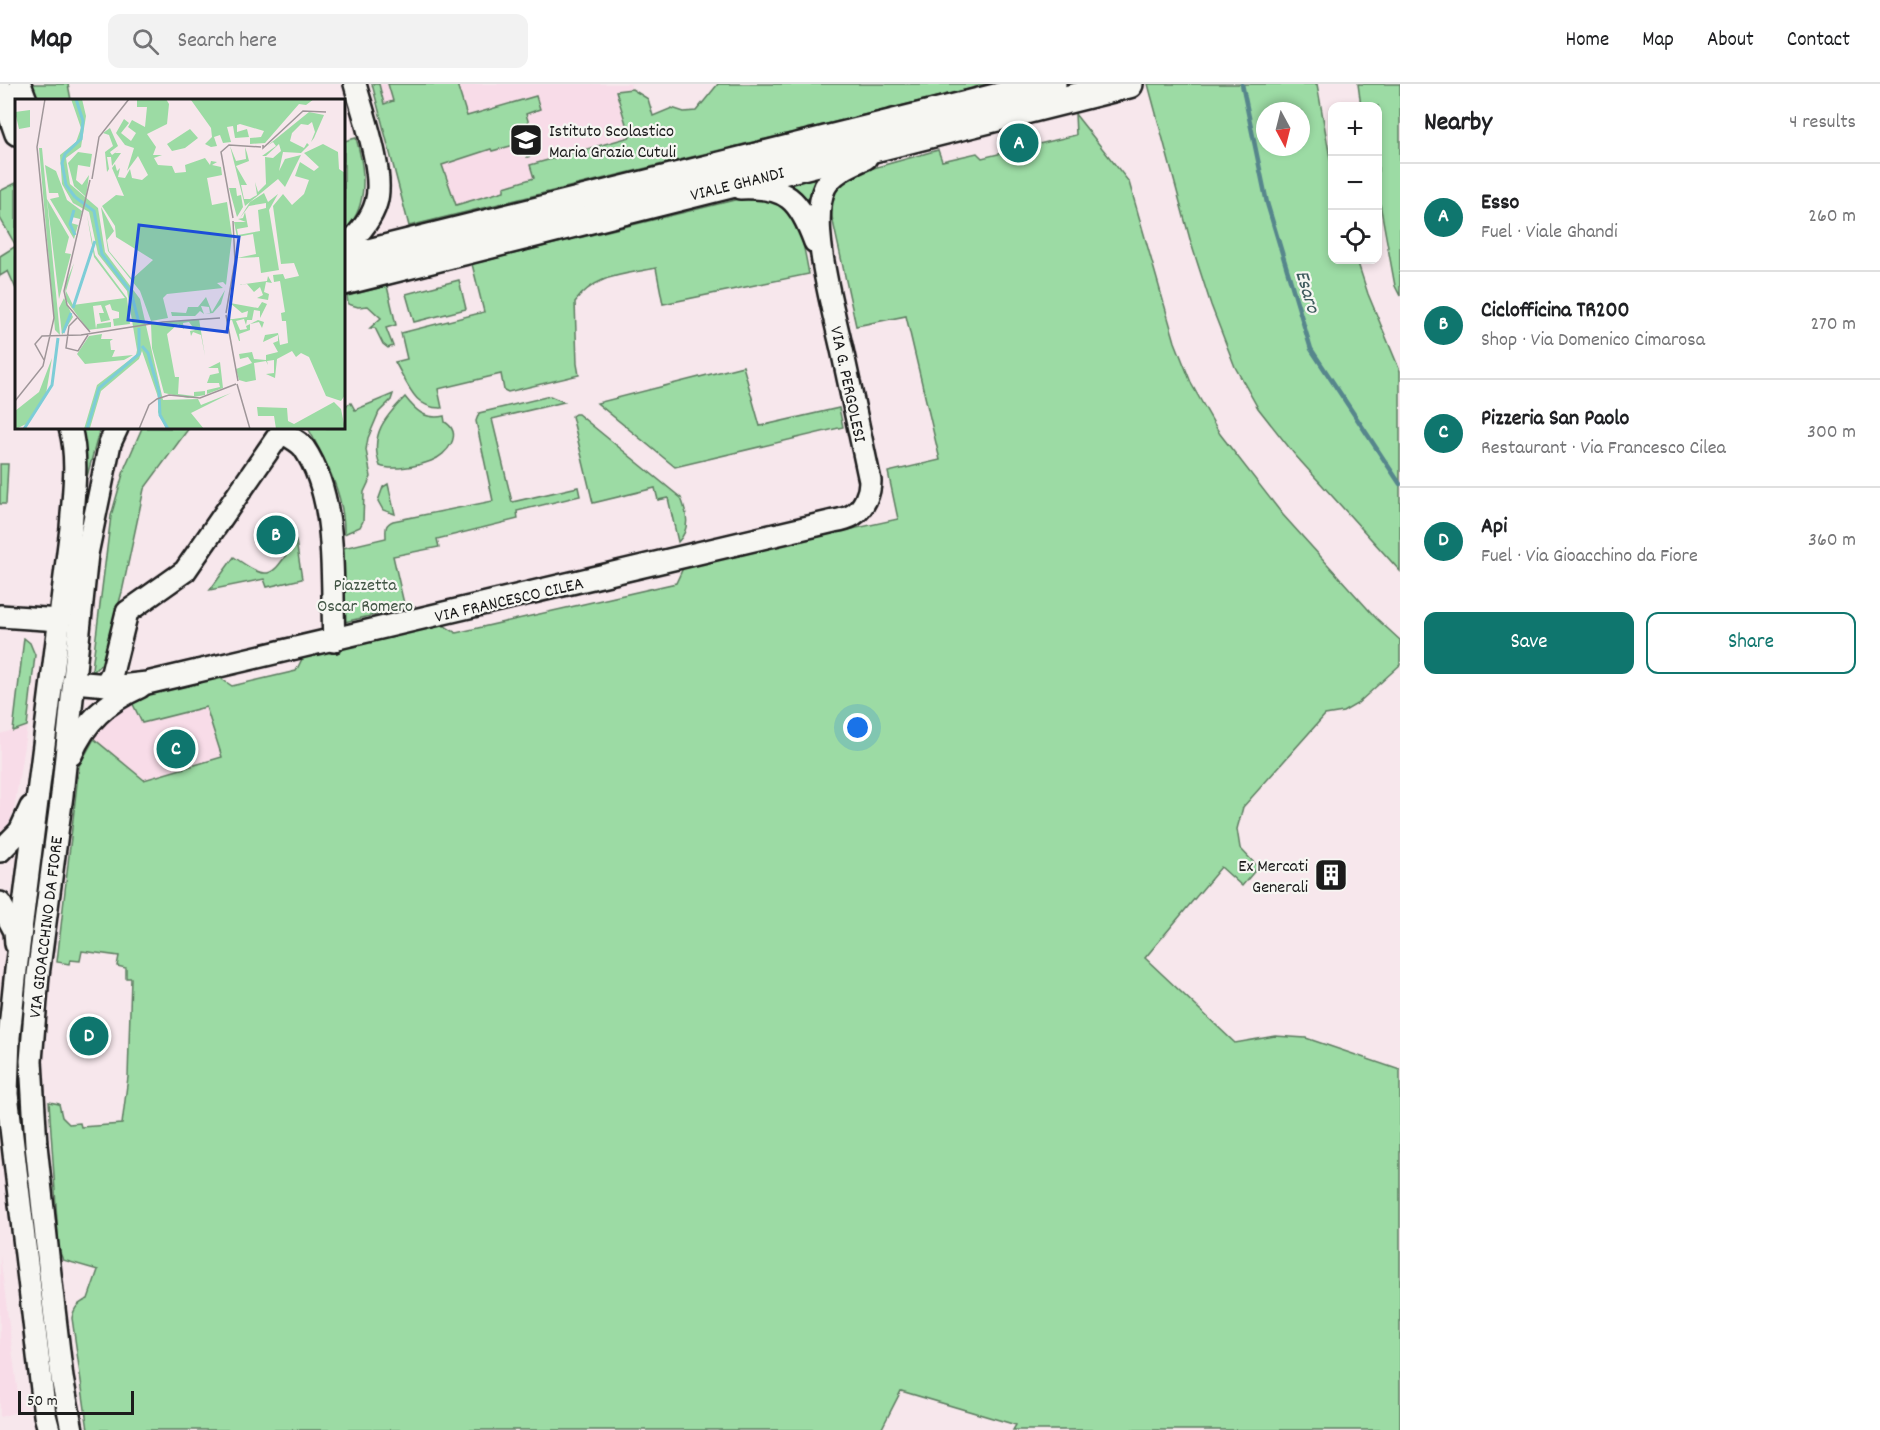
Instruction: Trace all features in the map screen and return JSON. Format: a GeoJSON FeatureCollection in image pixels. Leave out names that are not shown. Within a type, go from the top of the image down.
{"type":"FeatureCollection","features":[{"type":"Feature","properties":{"kind":"main road","name":"VIALE GHANDI"},"geometry":{"type":"LineString","coordinates":[[345,281],[692,195],[906,131],[1052,84]]}},
{"type":"Feature","properties":{"kind":"main road","name":"VIALE GHANDI"},"geometry":{"type":"LineString","coordinates":[[345,259],[906,131],[1130,84]]}},
{"type":"Feature","properties":{"kind":"street"},"geometry":{"type":"LineString","coordinates":[[20,84],[26,99]]}},
{"type":"Feature","properties":{"kind":"street"},"geometry":{"type":"LineString","coordinates":[[0,88],[15,131]]}},
{"type":"Feature","properties":{"kind":"street"},"geometry":{"type":"LineString","coordinates":[[345,247],[358,235],[369,217],[376,203],[379,185],[374,156],[357,92]]}},
{"type":"Feature","properties":{"kind":"street"},"geometry":{"type":"LineString","coordinates":[[824,264],[819,218],[825,187],[842,169],[906,131]]}},
{"type":"Feature","properties":{"kind":"street"},"geometry":{"type":"LineString","coordinates":[[692,195],[762,187],[781,192],[796,204],[804,215],[824,264]]}},
{"type":"Feature","properties":{"kind":"street","name":"VIA G. PERGOLESI"},"geometry":{"type":"LineString","coordinates":[[824,264],[870,481],[870,491],[864,503]]}},
{"type":"Feature","properties":{"kind":"street","name":"VIA GIOACCHINO DA FIORE"},"geometry":{"type":"LineString","coordinates":[[49,1430],[7,1094],[9,1038],[16,970],[71,528],[74,463],[70,429]]}},
{"type":"Feature","properties":{"kind":"street","name":"VIA GIOACCHINO DA FIORE"},"geometry":{"type":"LineString","coordinates":[[72,1430],[59,1355],[38,1165],[31,1072],[33,1023],[64,770],[87,554],[110,443],[117,429]]}},
{"type":"Feature","properties":{"kind":"street"},"geometry":{"type":"LineString","coordinates":[[105,685],[112,673],[127,612],[185,571],[281,432],[303,446],[321,484],[330,528],[334,641]]}},
{"type":"Feature","properties":{"kind":"street","name":"VIA FRANCESCO CILEA"},"geometry":{"type":"LineString","coordinates":[[147,683],[334,641],[834,521],[854,515],[864,503]]}},
{"type":"Feature","properties":{"kind":"street"},"geometry":{"type":"LineString","coordinates":[[0,616],[60,620]]}},
{"type":"Feature","properties":{"kind":"street"},"geometry":{"type":"LineString","coordinates":[[73,682],[105,685],[147,683]]}},
{"type":"Feature","properties":{"kind":"street"},"geometry":{"type":"LineString","coordinates":[[64,770],[78,737],[93,719],[114,700],[147,683]]}},
{"type":"Feature","properties":{"kind":"street"},"geometry":{"type":"LineString","coordinates":[[0,851],[20,831],[30,813],[40,769]]}},
{"type":"Feature","properties":{"kind":"street"},"geometry":{"type":"LineString","coordinates":[[0,903],[15,931],[16,970]]}},
{"type":"Feature","properties":{"kind":"shaded area","name":"Istituto Scolastico Maria Grazia Cutuli"},"geometry":{"type":"Polygon","coordinates":[[[379,84],[630,84],[632,89],[648,99],[666,164],[415,225],[379,84]]]}},
{"type":"Feature","properties":{"kind":"shaded area"},"geometry":{"type":"Polygon","coordinates":[[[130,698],[142,723],[206,707],[222,757],[218,852],[94,739],[108,714],[130,698]]]}},
{"type":"Feature","properties":{"kind":"shaded area"},"geometry":{"type":"Polygon","coordinates":[[[27,726],[14,810],[9,823],[0,832],[0,734],[27,726]]]}},
{"type":"Feature","properties":{"kind":"shaded area"},"geometry":{"type":"Polygon","coordinates":[[[0,1255],[20,1411],[0,1417],[0,1255]]]}},
{"type":"Feature","properties":{"kind":"green space"},"geometry":{"type":"Polygon","coordinates":[[[30,84],[68,84],[71,99],[35,99],[30,84]]]}},
{"type":"Feature","properties":{"kind":"green space"},"geometry":{"type":"Polygon","coordinates":[[[372,84],[379,84],[384,104],[393,101],[388,84],[457,84],[467,116],[536,96],[540,109],[526,114],[538,154],[527,157],[522,143],[492,151],[491,149],[442,165],[456,205],[504,191],[504,187],[534,178],[530,165],[630,137],[616,91],[632,89],[648,99],[653,116],[672,108],[684,112],[696,111],[718,84],[990,84],[409,226],[372,84]]]}},
{"type":"Feature","properties":{"kind":"green space"},"geometry":{"type":"Polygon","coordinates":[[[1148,84],[1317,84],[1328,146],[1328,264],[1358,264],[1368,294],[1400,371],[1400,571],[1295,455],[1258,408],[1235,367],[1211,305],[1191,243],[1148,84]]]}},
{"type":"Feature","properties":{"kind":"green space"},"geometry":{"type":"Polygon","coordinates":[[[1358,84],[1400,84],[1400,296],[1395,286],[1382,215],[1382,102],[1360,102],[1358,84]]]}},
{"type":"Feature","properties":{"kind":"green space"},"geometry":{"type":"Polygon","coordinates":[[[1075,114],[1129,182],[1175,342],[1192,385],[1220,434],[1283,515],[1376,618],[1400,640],[1400,665],[1357,704],[1343,712],[1325,715],[1243,807],[1237,829],[1240,848],[1258,867],[1242,886],[1221,867],[1145,958],[1235,1043],[1275,1036],[1306,1038],[1400,1070],[1400,1430],[1013,1430],[1016,1425],[901,1391],[881,1430],[88,1430],[72,1318],[77,1306],[88,1299],[98,1270],[63,1260],[59,1250],[49,1102],[59,1104],[62,1117],[69,1124],[80,1123],[81,1127],[122,1124],[128,1077],[131,978],[126,978],[126,968],[117,966],[119,956],[82,951],[80,961],[70,960],[69,964],[57,962],[79,766],[94,739],[144,780],[222,757],[206,707],[142,723],[130,698],[217,676],[232,686],[296,671],[304,655],[440,623],[456,633],[676,583],[684,566],[898,519],[888,472],[940,460],[906,316],[856,326],[832,217],[832,200],[836,188],[852,174],[938,150],[942,161],[977,153],[982,158],[1076,135],[1075,114]]]}},
{"type":"Feature","properties":{"kind":"green space"},"geometry":{"type":"Polygon","coordinates":[[[356,138],[362,162],[363,187],[358,211],[345,230],[345,141],[356,138]]]}},
{"type":"Feature","properties":{"kind":"green space"},"geometry":{"type":"Polygon","coordinates":[[[824,176],[812,214],[784,185],[824,176]]]}},
{"type":"Feature","properties":{"kind":"green space"},"geometry":{"type":"Polygon","coordinates":[[[15,184],[15,244],[0,218],[0,191],[15,184]]]}},
{"type":"Feature","properties":{"kind":"green space"},"geometry":{"type":"Polygon","coordinates":[[[751,196],[767,198],[779,203],[788,211],[800,234],[809,274],[663,304],[656,268],[611,277],[592,286],[575,302],[579,375],[508,392],[504,390],[501,374],[438,389],[442,408],[432,407],[418,400],[395,362],[407,359],[401,333],[484,312],[472,264],[751,196]]]}},
{"type":"Feature","properties":{"kind":"green space"},"geometry":{"type":"Polygon","coordinates":[[[15,247],[15,287],[8,271],[0,276],[0,256],[15,247]]]}},
{"type":"Feature","properties":{"kind":"green space"},"geometry":{"type":"Polygon","coordinates":[[[459,280],[466,309],[414,322],[406,294],[459,280]]]}},
{"type":"Feature","properties":{"kind":"green space"},"geometry":{"type":"Polygon","coordinates":[[[387,286],[396,325],[386,328],[393,346],[388,348],[383,344],[375,328],[370,328],[381,318],[368,306],[358,307],[348,304],[347,296],[387,286]]]}},
{"type":"Feature","properties":{"kind":"green space"},"geometry":{"type":"Polygon","coordinates":[[[743,366],[760,426],[839,408],[843,427],[675,467],[597,403],[743,366]]]}},
{"type":"Feature","properties":{"kind":"green space"},"geometry":{"type":"Polygon","coordinates":[[[393,394],[391,400],[379,412],[368,438],[366,450],[371,477],[364,492],[363,521],[360,527],[344,534],[338,492],[328,466],[309,429],[345,429],[345,406],[351,403],[355,410],[393,394]]]}},
{"type":"Feature","properties":{"kind":"green space","name":"Piazzetta Oscar Romero"},"geometry":{"type":"Polygon","coordinates":[[[550,396],[564,402],[492,419],[512,502],[578,487],[580,496],[517,511],[518,519],[437,539],[439,547],[393,556],[405,608],[344,622],[343,548],[386,538],[387,526],[393,521],[493,501],[476,421],[479,413],[550,396]]]}},
{"type":"Feature","properties":{"kind":"green space"},"geometry":{"type":"Polygon","coordinates":[[[405,397],[426,415],[444,416],[445,422],[453,432],[451,444],[443,454],[426,463],[398,468],[380,466],[376,445],[381,427],[385,419],[405,397]]]}},
{"type":"Feature","properties":{"kind":"green space"},"geometry":{"type":"Polygon","coordinates":[[[578,414],[681,498],[687,521],[685,532],[678,542],[668,498],[658,500],[655,488],[593,503],[572,416],[578,414]]]}},
{"type":"Feature","properties":{"kind":"green space"},"geometry":{"type":"Polygon","coordinates":[[[81,429],[100,429],[84,488],[81,429]]]}},
{"type":"Feature","properties":{"kind":"green space"},"geometry":{"type":"Polygon","coordinates":[[[142,429],[188,429],[144,489],[122,592],[102,663],[93,672],[111,516],[125,467],[142,429]]]}},
{"type":"Feature","properties":{"kind":"green space"},"geometry":{"type":"Polygon","coordinates":[[[0,464],[8,464],[6,504],[0,504],[0,464]]]}},
{"type":"Feature","properties":{"kind":"green space"},"geometry":{"type":"Polygon","coordinates":[[[388,484],[395,514],[383,510],[378,501],[383,487],[388,484]]]}},
{"type":"Feature","properties":{"kind":"green space"},"geometry":{"type":"Polygon","coordinates":[[[296,541],[302,579],[267,587],[264,579],[210,590],[234,557],[256,571],[270,572],[281,562],[296,541]]]}},
{"type":"Feature","properties":{"kind":"green space"},"geometry":{"type":"Polygon","coordinates":[[[24,638],[30,643],[35,655],[27,726],[13,731],[24,638]]]}},
{"type":"Feature","properties":{"kind":"waterway","name":"Esaro"},"geometry":{"type":"LineString","coordinates":[[1242,84],[1267,203],[1311,349],[1400,484]]}},
{"type":"Feature","properties":{"kind":"place","name":"Istituto Scolastico Maria Grazia Cutuli"},"geometry":{"type":"Point","coordinates":[526,140]}},
{"type":"Feature","properties":{"kind":"place","name":"Esso"},"geometry":{"type":"Point","coordinates":[1019,143]}},
{"type":"Feature","properties":{"kind":"place","name":"Ciclofficina TR200"},"geometry":{"type":"Point","coordinates":[276,535]}},
{"type":"Feature","properties":{"kind":"place","name":"Pizzeria San Paolo"},"geometry":{"type":"Point","coordinates":[176,749]}},
{"type":"Feature","properties":{"kind":"place","name":"Ex Mercati Generali"},"geometry":{"type":"Point","coordinates":[1331,875]}},
{"type":"Feature","properties":{"kind":"place","name":"Api"},"geometry":{"type":"Point","coordinates":[89,1036]}}]}
